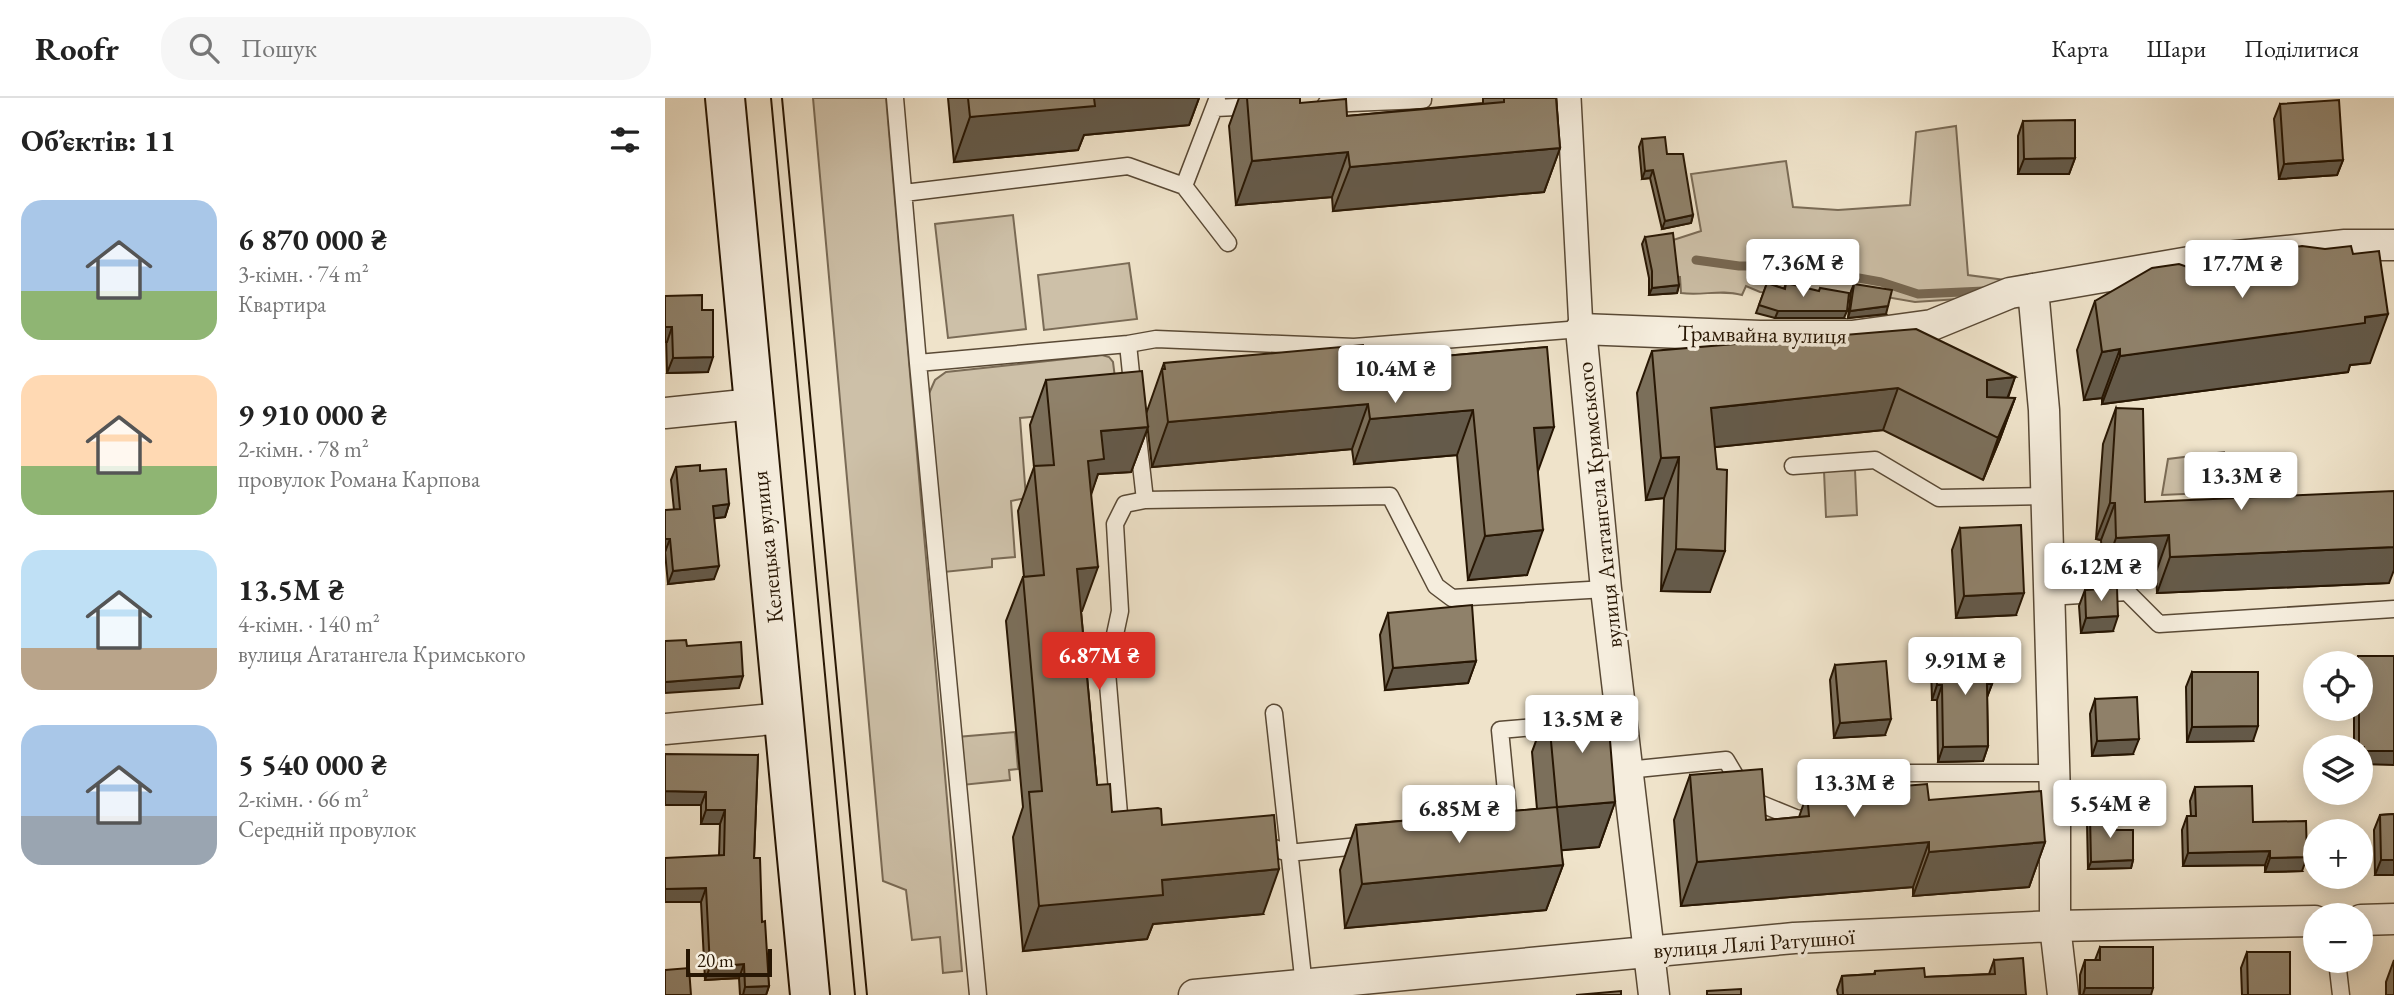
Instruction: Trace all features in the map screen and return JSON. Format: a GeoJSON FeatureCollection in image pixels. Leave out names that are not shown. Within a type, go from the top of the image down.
{"type":"FeatureCollection","features":[{"type":"Feature","properties":{"kind":"main road","name":"Келецька вулиця"},"geometry":{"type":"LineString","coordinates":[[725,98],[810,995]]}},
{"type":"Feature","properties":{"kind":"street","name":"вулиця Агатангела Кримського"},"geometry":{"type":"LineString","coordinates":[[1569,98],[1581,329],[1606,589],[1615,720],[1627,770],[1654,995]]}},
{"type":"Feature","properties":{"kind":"street","name":"Трамвайна вулиця"},"geometry":{"type":"LineString","coordinates":[[1581,329],[1760,336],[1852,336],[1932,325],[2010,293],[2207,259],[2345,245],[2394,245]]}},
{"type":"Feature","properties":{"kind":"street"},"geometry":{"type":"LineString","coordinates":[[2033,289],[2044,410],[2050,789],[2055,926],[2063,995]]}},
{"type":"Feature","properties":{"kind":"street"},"geometry":{"type":"LineString","coordinates":[[665,413],[753,404]]}},
{"type":"Feature","properties":{"kind":"street"},"geometry":{"type":"LineString","coordinates":[[665,729],[784,718]]}},
{"type":"Feature","properties":{"kind":"street"},"geometry":{"type":"LineString","coordinates":[[2373,920],[2394,919]]}},
{"type":"Feature","properties":{"kind":"street","name":"вулиця Лялі Ратушної"},"geometry":{"type":"LineString","coordinates":[[1195,995],[1794,938],[2055,926],[2303,921]]}},
{"type":"Feature","properties":{"kind":"lane"},"geometry":{"type":"LineString","coordinates":[[895,98],[978,995]]}},
{"type":"Feature","properties":{"kind":"lane"},"geometry":{"type":"LineString","coordinates":[[1312,104],[1423,98]]}},
{"type":"Feature","properties":{"kind":"lane"},"geometry":{"type":"LineString","coordinates":[[1184,186],[1216,103],[1271,106]]}},
{"type":"Feature","properties":{"kind":"lane"},"geometry":{"type":"LineString","coordinates":[[904,193],[1128,166],[1184,186],[1227,243]]}},
{"type":"Feature","properties":{"kind":"lane"},"geometry":{"type":"LineString","coordinates":[[918,363],[1128,344],[1156,339],[1353,347],[1581,329]]}},
{"type":"Feature","properties":{"kind":"lane"},"geometry":{"type":"LineString","coordinates":[[1128,344],[1145,500]]}},
{"type":"Feature","properties":{"kind":"lane"},"geometry":{"type":"LineString","coordinates":[[1793,466],[1875,460],[1939,498],[2046,496]]}},
{"type":"Feature","properties":{"kind":"lane"},"geometry":{"type":"LineString","coordinates":[[1138,834],[1119,814],[1107,672],[1120,611],[1115,524],[1125,504],[1145,500],[1390,496],[1436,586],[1452,598],[1606,589]]}},
{"type":"Feature","properties":{"kind":"lane"},"geometry":{"type":"LineString","coordinates":[[2049,597],[2127,592],[2158,624],[2394,609]]}},
{"type":"Feature","properties":{"kind":"lane"},"geometry":{"type":"LineString","coordinates":[[1274,713],[1304,986]]}},
{"type":"Feature","properties":{"kind":"lane"},"geometry":{"type":"LineString","coordinates":[[1496,834],[1510,832],[1500,730],[1581,723]]}},
{"type":"Feature","properties":{"kind":"lane"},"geometry":{"type":"LineString","coordinates":[[1627,770],[1726,760],[1749,799],[1798,819],[1825,817]]}},
{"type":"Feature","properties":{"kind":"lane"},"geometry":{"type":"LineString","coordinates":[[1879,773],[2050,789]]}},
{"type":"Feature","properties":{"kind":"lane"},"geometry":{"type":"LineString","coordinates":[[1240,836],[1288,853],[1385,844]]}},
{"type":"Feature","properties":{"kind":"lane"},"geometry":{"type":"LineString","coordinates":[[2338,973],[2341,995]]}},
{"type":"Feature","properties":{"kind":"shaded area"},"geometry":{"type":"Polygon","coordinates":[[[813,98],[886,98],[962,971],[943,973],[940,937],[912,940],[906,890],[883,881],[813,98]]]}},
{"type":"Feature","properties":{"kind":"shaded area"},"geometry":{"type":"Polygon","coordinates":[[[1956,126],[1968,275],[2005,280],[1987,297],[1915,302],[1852,291],[1846,302],[1760,292],[1746,286],[1742,295],[1689,294],[1681,293],[1680,277],[1669,276],[1670,241],[1701,231],[1691,174],[1786,161],[1793,207],[1838,210],[1910,205],[1916,132],[1956,126]]]}},
{"type":"Feature","properties":{"kind":"shaded area"},"geometry":{"type":"Polygon","coordinates":[[[1013,215],[1026,329],[948,338],[935,224],[1013,215]]]}},
{"type":"Feature","properties":{"kind":"shaded area"},"geometry":{"type":"Polygon","coordinates":[[[1129,263],[1137,319],[1044,330],[1038,275],[1129,263]]]}},
{"type":"Feature","properties":{"kind":"shaded area"},"geometry":{"type":"Polygon","coordinates":[[[1102,355],[1113,362],[1119,409],[1020,418],[1026,498],[1011,501],[1015,557],[992,559],[992,567],[944,572],[927,398],[935,380],[946,372],[1102,355]]]}},
{"type":"Feature","properties":{"kind":"shaded area"},"geometry":{"type":"Polygon","coordinates":[[[2224,452],[2228,492],[2162,495],[2168,459],[2224,452]]]}},
{"type":"Feature","properties":{"kind":"shaded area"},"geometry":{"type":"Polygon","coordinates":[[[1855,470],[1857,515],[1826,517],[1824,471],[1855,470]]]}},
{"type":"Feature","properties":{"kind":"shaded area"},"geometry":{"type":"Polygon","coordinates":[[[1015,732],[1018,769],[1009,770],[1010,780],[962,785],[957,737],[1015,732]]]}},
{"type":"Feature","properties":{"kind":"building"},"geometry":{"type":"Polygon","coordinates":[[[968,98],[1094,98],[1095,106],[970,117],[968,98]]]}},
{"type":"Feature","properties":{"kind":"building"},"geometry":{"type":"Polygon","coordinates":[[[1247,98],[1300,98],[1300,103],[1346,99],[1347,116],[1504,102],[1504,98],[1556,98],[1560,148],[1350,167],[1348,152],[1252,161],[1247,98]]]}},
{"type":"Feature","properties":{"kind":"building"},"geometry":{"type":"Polygon","coordinates":[[[2339,100],[2343,160],[2284,164],[2280,104],[2339,100]]]}},
{"type":"Feature","properties":{"kind":"building"},"geometry":{"type":"Polygon","coordinates":[[[2075,120],[2075,158],[2024,159],[2023,121],[2075,120]]]}},
{"type":"Feature","properties":{"kind":"building"},"geometry":{"type":"Polygon","coordinates":[[[1665,137],[1667,154],[1683,154],[1693,215],[1665,221],[1653,170],[1645,171],[1642,139],[1665,137]]]}},
{"type":"Feature","properties":{"kind":"building"},"geometry":{"type":"Polygon","coordinates":[[[1673,233],[1679,285],[1652,288],[1652,271],[1645,237],[1673,233]]]}},
{"type":"Feature","properties":{"kind":"building"},"geometry":{"type":"Polygon","coordinates":[[[2302,246],[2325,249],[2351,246],[2353,254],[2379,251],[2388,314],[2365,317],[2365,323],[2120,356],[2120,349],[2102,352],[2095,301],[2152,268],[2179,264],[2196,270],[2220,267],[2242,255],[2302,246]]]}},
{"type":"Feature","properties":{"kind":"building"},"geometry":{"type":"Polygon","coordinates":[[[1767,283],[1785,289],[1786,283],[1819,291],[1820,288],[1849,293],[1847,311],[1778,311],[1759,305],[1767,283]]]}},
{"type":"Feature","properties":{"kind":"building"},"geometry":{"type":"Polygon","coordinates":[[[1854,284],[1892,290],[1888,306],[1850,311],[1854,284]]]}},
{"type":"Feature","properties":{"kind":"building"},"geometry":{"type":"Polygon","coordinates":[[[702,295],[702,310],[713,310],[713,357],[673,358],[672,327],[665,327],[665,296],[702,295]]]}},
{"type":"Feature","properties":{"kind":"building"},"geometry":{"type":"Polygon","coordinates":[[[1916,329],[2015,377],[1987,380],[1987,397],[2015,398],[1998,438],[1898,388],[1711,408],[1717,469],[1727,470],[1725,551],[1676,549],[1679,457],[1661,458],[1652,351],[1916,329]]]}},
{"type":"Feature","properties":{"kind":"building"},"geometry":{"type":"Polygon","coordinates":[[[1363,345],[1365,363],[1547,347],[1554,427],[1534,428],[1543,530],[1485,536],[1473,410],[1370,419],[1368,404],[1168,422],[1162,369],[1165,369],[1164,363],[1363,345]]]}},
{"type":"Feature","properties":{"kind":"building"},"geometry":{"type":"Polygon","coordinates":[[[1142,371],[1148,427],[1101,431],[1104,459],[1088,461],[1098,567],[1077,569],[1097,785],[1110,784],[1112,812],[1158,808],[1161,809],[1162,825],[1274,815],[1279,869],[1162,880],[1163,895],[1039,906],[1029,792],[1042,791],[1023,577],[1044,575],[1034,466],[1054,465],[1046,380],[1142,371]]]}},
{"type":"Feature","properties":{"kind":"building"},"geometry":{"type":"Polygon","coordinates":[[[2116,408],[2143,409],[2145,502],[2394,491],[2394,547],[2170,557],[2169,535],[2116,538],[2115,503],[2110,503],[2116,408]]]}},
{"type":"Feature","properties":{"kind":"building"},"geometry":{"type":"Polygon","coordinates":[[[700,465],[700,471],[726,469],[729,504],[713,506],[719,566],[673,571],[670,539],[665,539],[665,510],[680,509],[676,467],[700,465]]]}},
{"type":"Feature","properties":{"kind":"building"},"geometry":{"type":"Polygon","coordinates":[[[2021,525],[2024,593],[1964,596],[1960,528],[2021,525]]]}},
{"type":"Feature","properties":{"kind":"building"},"geometry":{"type":"Polygon","coordinates":[[[2117,588],[2118,616],[2086,618],[2085,590],[2117,588]]]}},
{"type":"Feature","properties":{"kind":"building"},"geometry":{"type":"Polygon","coordinates":[[[1472,605],[1476,661],[1393,668],[1388,613],[1472,605]]]}},
{"type":"Feature","properties":{"kind":"building"},"geometry":{"type":"Polygon","coordinates":[[[686,640],[687,646],[741,642],[743,676],[665,682],[665,641],[686,640]]]}},
{"type":"Feature","properties":{"kind":"building"},"geometry":{"type":"Polygon","coordinates":[[[1991,651],[1992,684],[1987,684],[1988,746],[1943,747],[1942,685],[1937,685],[1936,652],[1991,651]]]}},
{"type":"Feature","properties":{"kind":"building"},"geometry":{"type":"Polygon","coordinates":[[[2373,656],[2394,656],[2394,751],[2373,751],[2373,735],[2359,735],[2359,721],[2373,721],[2373,656]]]}},
{"type":"Feature","properties":{"kind":"building"},"geometry":{"type":"Polygon","coordinates":[[[1886,661],[1891,719],[1840,723],[1835,665],[1886,661]]]}},
{"type":"Feature","properties":{"kind":"building"},"geometry":{"type":"Polygon","coordinates":[[[2192,672],[2258,672],[2258,726],[2192,727],[2192,672]]]}},
{"type":"Feature","properties":{"kind":"building"},"geometry":{"type":"Polygon","coordinates":[[[2137,697],[2139,739],[2097,741],[2095,699],[2137,697]]]}},
{"type":"Feature","properties":{"kind":"building"},"geometry":{"type":"Polygon","coordinates":[[[1607,703],[1615,802],[1557,807],[1548,708],[1607,703]]]}},
{"type":"Feature","properties":{"kind":"building"},"geometry":{"type":"Polygon","coordinates":[[[665,754],[758,755],[754,858],[760,858],[762,922],[765,921],[769,986],[745,987],[744,964],[710,967],[706,888],[665,889],[665,858],[724,855],[725,810],[706,810],[706,792],[665,791],[665,754]]]}},
{"type":"Feature","properties":{"kind":"building"},"geometry":{"type":"Polygon","coordinates":[[[1762,769],[1766,820],[1809,816],[1807,794],[1927,784],[1929,800],[2041,791],[2045,842],[1929,852],[1929,842],[1697,862],[1690,775],[1762,769]]]}},
{"type":"Feature","properties":{"kind":"building"},"geometry":{"type":"Polygon","coordinates":[[[2252,786],[2253,822],[2303,821],[2303,857],[2270,858],[2270,851],[2188,853],[2187,816],[2196,816],[2195,787],[2252,786]]]}},
{"type":"Feature","properties":{"kind":"building"},"geometry":{"type":"Polygon","coordinates":[[[1557,807],[1563,865],[1362,884],[1356,825],[1557,807]]]}},
{"type":"Feature","properties":{"kind":"building"},"geometry":{"type":"Polygon","coordinates":[[[2394,814],[2394,860],[2381,860],[2380,815],[2394,814]]]}},
{"type":"Feature","properties":{"kind":"building"},"geometry":{"type":"Polygon","coordinates":[[[2090,815],[2115,815],[2116,830],[2133,830],[2133,860],[2091,862],[2090,815]]]}},
{"type":"Feature","properties":{"kind":"building"},"geometry":{"type":"Polygon","coordinates":[[[2100,947],[2153,947],[2153,988],[2085,988],[2085,960],[2100,960],[2100,947]]]}},
{"type":"Feature","properties":{"kind":"building"},"geometry":{"type":"Polygon","coordinates":[[[2247,952],[2290,952],[2290,995],[2248,995],[2247,952]]]}},
{"type":"Feature","properties":{"kind":"building"},"geometry":{"type":"Polygon","coordinates":[[[2023,958],[2026,995],[1843,995],[1842,976],[1924,968],[1925,977],[1995,974],[1994,960],[2023,958]]]}},
{"type":"Feature","properties":{"kind":"building"},"geometry":{"type":"Polygon","coordinates":[[[689,968],[691,995],[665,995],[665,970],[689,968]]]}},
{"type":"Feature","properties":{"kind":"building"},"geometry":{"type":"Polygon","coordinates":[[[1741,989],[1741,995],[1707,995],[1707,991],[1741,989]]]}},
{"type":"Feature","properties":{"kind":"building"},"geometry":{"type":"Polygon","coordinates":[[[1621,991],[1621,995],[1576,995],[1621,991]]]}},
{"type":"Feature","properties":{"kind":"waterway"},"geometry":{"type":"LineString","coordinates":[[1696,260],[1739,266],[1806,266],[1881,282],[1918,294],[1984,291]]}},
{"type":"Feature","properties":{"kind":"tram line"},"geometry":{"type":"LineString","coordinates":[[771,98],[855,995]]}},
{"type":"Feature","properties":{"kind":"tram line"},"geometry":{"type":"LineString","coordinates":[[782,98],[867,995]]}}]}
